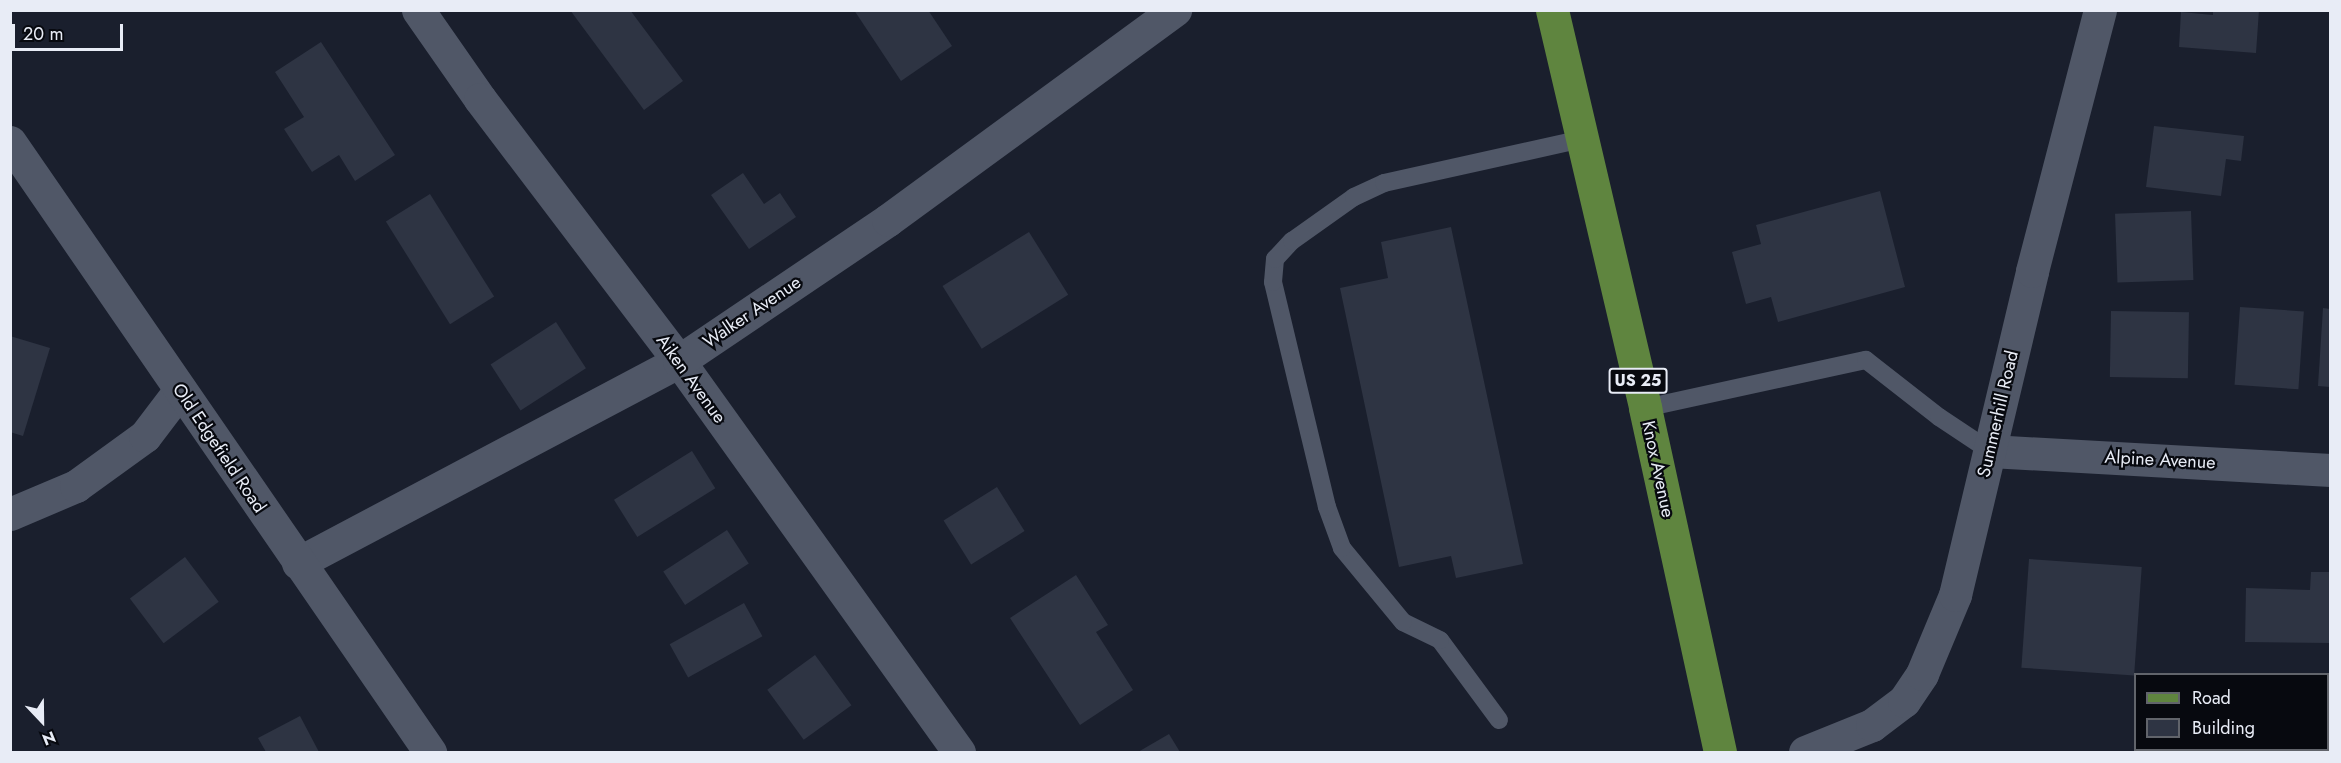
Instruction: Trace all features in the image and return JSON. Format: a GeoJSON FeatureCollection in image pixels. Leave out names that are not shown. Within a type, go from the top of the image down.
{"type":"FeatureCollection","features":[{"type":"Feature","properties":{"kind":"main road","name":"Knox Avenue"},"geometry":{"type":"LineString","coordinates":[[1552,10],[1645,408],[1720,753]]}},
{"type":"Feature","properties":{"kind":"street","name":"Aiken Avenue"},"geometry":{"type":"LineString","coordinates":[[418,10],[488,108],[679,361],[959,753]]}},
{"type":"Feature","properties":{"kind":"street","name":"Walker Avenue"},"geometry":{"type":"LineString","coordinates":[[298,563],[679,361],[888,220],[1175,10]]}},
{"type":"Feature","properties":{"kind":"street","name":"Summerhill Road"},"geometry":{"type":"LineString","coordinates":[[1805,753],[1872,725],[1904,701],[1922,674],[1955,595],[2032,271],[2100,10]]}},
{"type":"Feature","properties":{"kind":"street","name":"Old Edgefield Road"},"geometry":{"type":"LineString","coordinates":[[10,142],[430,753]]}},
{"type":"Feature","properties":{"kind":"street"},"geometry":{"type":"LineString","coordinates":[[10,514],[85,479],[144,436],[180,390]]}},
{"type":"Feature","properties":{"kind":"street","name":"Alpine Avenue"},"geometry":{"type":"LineString","coordinates":[[1989,451],[2331,470]]}},
{"type":"Feature","properties":{"kind":"lane"},"geometry":{"type":"LineString","coordinates":[[1499,720],[1440,640],[1403,622],[1341,548],[1327,507],[1273,282],[1275,259],[1292,241],[1345,203],[1383,183],[1582,139]]}},
{"type":"Feature","properties":{"kind":"lane"},"geometry":{"type":"LineString","coordinates":[[1645,408],[1866,360],[1939,417],[1989,451]]}},
{"type":"Feature","properties":{"kind":"building"},"geometry":{"type":"Polygon","coordinates":[[[570,10],[630,10],[683,81],[644,110],[570,10]]]}},
{"type":"Feature","properties":{"kind":"building"},"geometry":{"type":"Polygon","coordinates":[[[854,10],[928,10],[952,46],[901,81],[854,10]]]}},
{"type":"Feature","properties":{"kind":"building"},"geometry":{"type":"Polygon","coordinates":[[[2213,10],[2259,10],[2256,53],[2179,47],[2181,12],[2213,15],[2213,10]]]}},
{"type":"Feature","properties":{"kind":"building"},"geometry":{"type":"Polygon","coordinates":[[[321,42],[395,155],[355,181],[339,155],[312,172],[284,129],[304,117],[275,72],[321,42]]]}},
{"type":"Feature","properties":{"kind":"building"},"geometry":{"type":"Polygon","coordinates":[[[2154,126],[2244,136],[2241,161],[2226,159],[2221,196],[2146,187],[2154,126]]]}},
{"type":"Feature","properties":{"kind":"building"},"geometry":{"type":"Polygon","coordinates":[[[743,173],[764,204],[780,193],[796,217],[749,249],[711,195],[743,173]]]}},
{"type":"Feature","properties":{"kind":"building"},"geometry":{"type":"Polygon","coordinates":[[[1880,191],[1905,287],[1778,322],[1771,297],[1746,304],[1732,252],[1761,244],[1756,225],[1880,191]]]}},
{"type":"Feature","properties":{"kind":"building"},"geometry":{"type":"Polygon","coordinates":[[[430,194],[494,297],[450,324],[386,222],[430,194]]]}},
{"type":"Feature","properties":{"kind":"building"},"geometry":{"type":"Polygon","coordinates":[[[2191,211],[2193,280],[2117,283],[2115,214],[2191,211]]]}},
{"type":"Feature","properties":{"kind":"building"},"geometry":{"type":"Polygon","coordinates":[[[1451,227],[1523,564],[1456,578],[1451,556],[1399,567],[1340,288],[1388,278],[1381,242],[1451,227]]]}},
{"type":"Feature","properties":{"kind":"building"},"geometry":{"type":"Polygon","coordinates":[[[1029,232],[1068,295],[982,349],[942,286],[1029,232]]]}},
{"type":"Feature","properties":{"kind":"building"},"geometry":{"type":"Polygon","coordinates":[[[2240,307],[2304,311],[2298,389],[2235,385],[2240,307]]]}},
{"type":"Feature","properties":{"kind":"building"},"geometry":{"type":"Polygon","coordinates":[[[2323,308],[2330,309],[2330,387],[2318,386],[2323,308]]]}},
{"type":"Feature","properties":{"kind":"building"},"geometry":{"type":"Polygon","coordinates":[[[2111,311],[2189,312],[2188,378],[2110,377],[2111,311]]]}},
{"type":"Feature","properties":{"kind":"building"},"geometry":{"type":"Polygon","coordinates":[[[556,322],[586,368],[521,411],[491,364],[556,322]]]}},
{"type":"Feature","properties":{"kind":"building"},"geometry":{"type":"Polygon","coordinates":[[[10,336],[50,348],[23,436],[10,432],[10,336]]]}},
{"type":"Feature","properties":{"kind":"building"},"geometry":{"type":"Polygon","coordinates":[[[692,451],[715,488],[637,537],[614,500],[692,451]]]}},
{"type":"Feature","properties":{"kind":"building"},"geometry":{"type":"Polygon","coordinates":[[[997,487],[1025,531],[971,564],[944,520],[997,487]]]}},
{"type":"Feature","properties":{"kind":"building"},"geometry":{"type":"Polygon","coordinates":[[[727,530],[749,564],[685,605],[663,571],[727,530]]]}},
{"type":"Feature","properties":{"kind":"building"},"geometry":{"type":"Polygon","coordinates":[[[185,557],[219,602],[164,643],[130,599],[185,557]]]}},
{"type":"Feature","properties":{"kind":"building"},"geometry":{"type":"Polygon","coordinates":[[[2029,559],[2142,567],[2134,676],[2021,668],[2029,559]]]}},
{"type":"Feature","properties":{"kind":"building"},"geometry":{"type":"Polygon","coordinates":[[[2311,572],[2330,572],[2330,643],[2245,642],[2246,588],[2310,590],[2311,572]]]}},
{"type":"Feature","properties":{"kind":"building"},"geometry":{"type":"Polygon","coordinates":[[[1076,575],[1108,625],[1096,632],[1133,690],[1080,725],[1010,618],[1076,575]]]}},
{"type":"Feature","properties":{"kind":"building"},"geometry":{"type":"Polygon","coordinates":[[[744,603],[762,636],[688,677],[670,644],[744,603]]]}},
{"type":"Feature","properties":{"kind":"building"},"geometry":{"type":"Polygon","coordinates":[[[815,655],[851,705],[804,740],[767,690],[815,655]]]}},
{"type":"Feature","properties":{"kind":"building"},"geometry":{"type":"Polygon","coordinates":[[[300,716],[319,752],[266,752],[258,738],[300,716]]]}},
{"type":"Feature","properties":{"kind":"building"},"geometry":{"type":"Polygon","coordinates":[[[1169,734],[1180,752],[1138,752],[1169,734]]]}}]}
